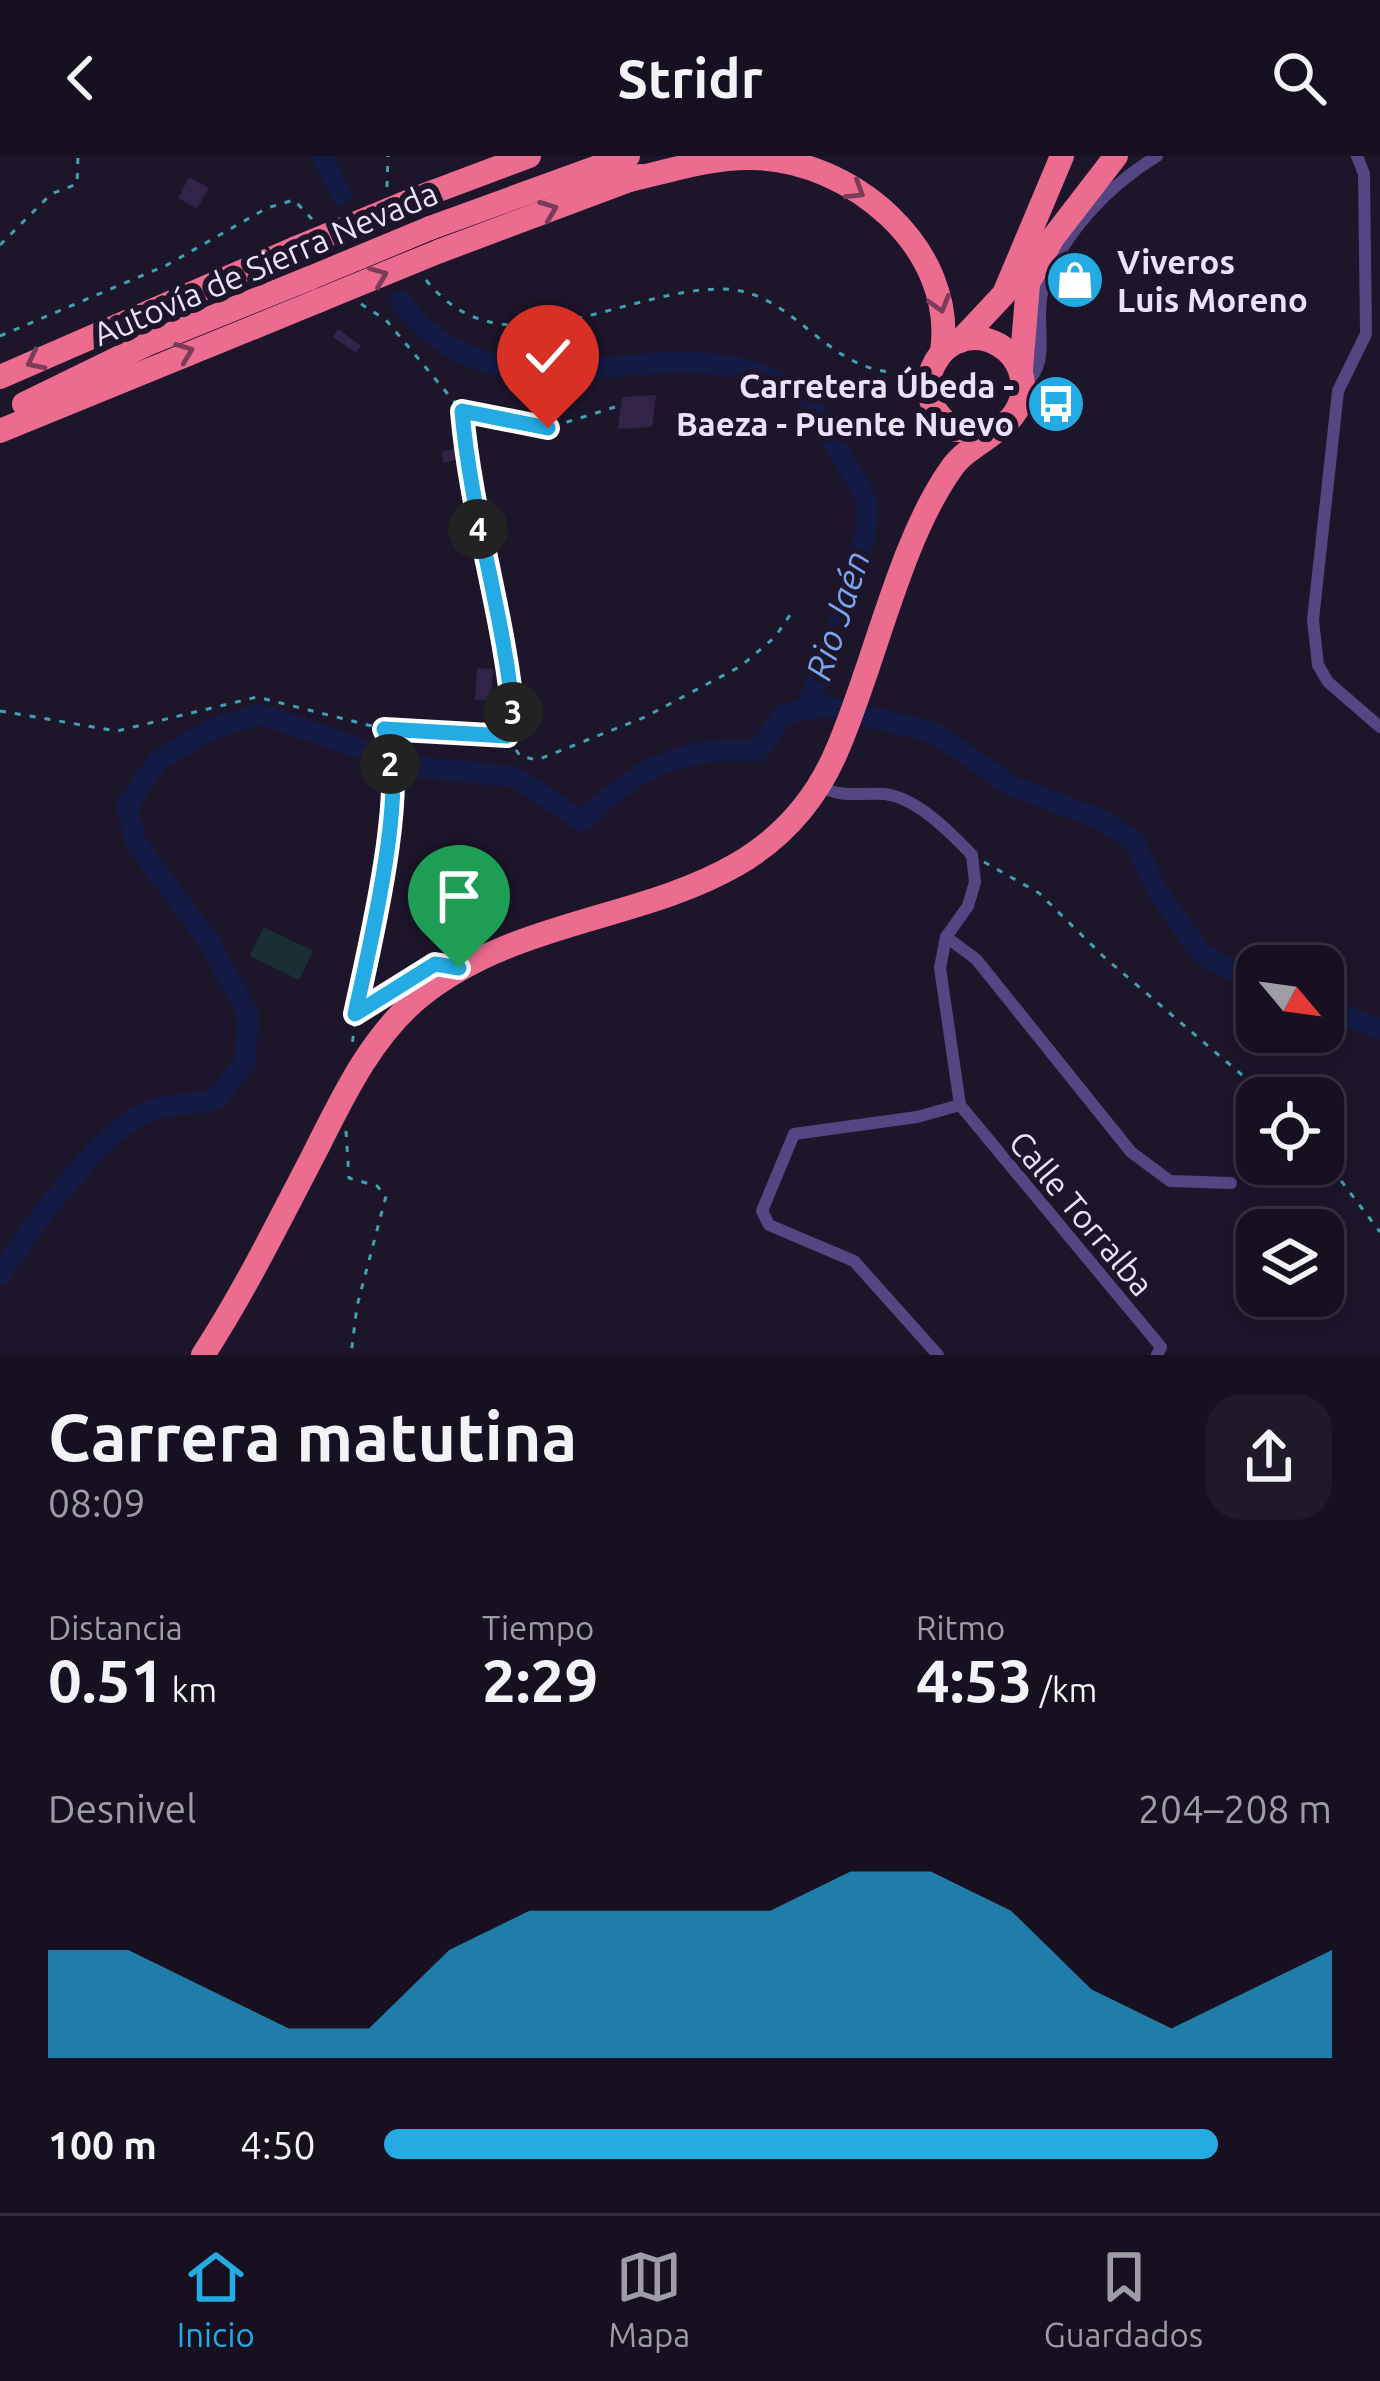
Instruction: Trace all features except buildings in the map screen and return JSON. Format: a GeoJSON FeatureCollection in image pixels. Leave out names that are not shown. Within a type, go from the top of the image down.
{"type":"FeatureCollection","features":[{"type":"Feature","properties":{"kind":"highway","name":"Autovía de Sierra Nevada"},"geometry":{"type":"LineString","coordinates":[[0,377],[296,248],[529,156]]}},
{"type":"Feature","properties":{"kind":"highway"},"geometry":{"type":"LineString","coordinates":[[0,431],[314,289],[435,240],[627,169],[692,156]]}},
{"type":"Feature","properties":{"kind":"highway"},"geometry":{"type":"LineString","coordinates":[[944,356],[999,303],[1062,156]]}},
{"type":"Feature","properties":{"kind":"highway"},"geometry":{"type":"LineString","coordinates":[[1023,297],[1052,239],[1116,156]]}},
{"type":"Feature","properties":{"kind":"highway"},"geometry":{"type":"LineString","coordinates":[[203,1355],[332,1119],[395,1020],[459,968],[527,937],[723,875],[785,831],[819,786],[836,753],[919,532],[940,460],[936,414],[928,394],[944,356],[944,310],[922,259],[887,214],[845,183],[806,167],[751,158],[627,169]]}},
{"type":"Feature","properties":{"kind":"highway"},"geometry":{"type":"LineString","coordinates":[[919,532],[950,470],[1018,409],[1023,297],[1045,200]]}},
{"type":"Feature","properties":{"kind":"highway","name":"Autovía de Sierra Nevada"},"geometry":{"type":"LineString","coordinates":[[0,416],[149,344],[314,289]]}},
{"type":"Feature","properties":{"kind":"highway"},"geometry":{"type":"LineString","coordinates":[[944,356],[976,339],[1000,346],[1022,378]]}},
{"type":"Feature","properties":{"kind":"highway"},"geometry":{"type":"LineString","coordinates":[[936,414],[956,430],[993,431]]}},
{"type":"Feature","properties":{"kind":"street"},"geometry":{"type":"LineString","coordinates":[[1022,378],[1038,374],[1042,361],[1036,323],[1054,266],[1087,214],[1157,156]]}},
{"type":"Feature","properties":{"kind":"street"},"geometry":{"type":"LineString","coordinates":[[1357,156],[1364,174],[1366,334],[1338,391],[1313,620],[1318,665],[1328,682],[1380,727]]}},
{"type":"Feature","properties":{"kind":"street"},"geometry":{"type":"LineString","coordinates":[[819,786],[851,799],[887,794],[908,802],[972,855],[975,882],[968,906],[946,937],[940,968],[960,1105],[917,1117],[794,1134],[762,1211],[769,1226],[854,1262],[938,1355]]}},
{"type":"Feature","properties":{"kind":"street"},"geometry":{"type":"LineString","coordinates":[[946,937],[976,958],[1131,1152],[1170,1180],[1231,1183]]}},
{"type":"Feature","properties":{"kind":"street","name":"Calle Torralba"},"geometry":{"type":"LineString","coordinates":[[960,1105],[1161,1347],[1157,1355]]}},
{"type":"Feature","properties":{"kind":"path"},"geometry":{"type":"LineString","coordinates":[[0,244],[51,194],[77,184],[78,156]]}},
{"type":"Feature","properties":{"kind":"path"},"geometry":{"type":"LineString","coordinates":[[387,187],[388,156]]}},
{"type":"Feature","properties":{"kind":"path"},"geometry":{"type":"LineString","coordinates":[[0,336],[167,265],[267,208],[294,200],[319,233]]}},
{"type":"Feature","properties":{"kind":"path"},"geometry":{"type":"LineString","coordinates":[[422,274],[460,314],[501,326],[565,321],[682,292],[752,291],[787,308],[856,361],[891,372],[944,356]]}},
{"type":"Feature","properties":{"kind":"path"},"geometry":{"type":"LineString","coordinates":[[357,302],[386,320],[462,411],[469,489],[510,670],[514,725],[507,736]]}},
{"type":"Feature","properties":{"kind":"path"},"geometry":{"type":"LineString","coordinates":[[462,411],[548,428],[615,407]]}},
{"type":"Feature","properties":{"kind":"path"},"geometry":{"type":"LineString","coordinates":[[507,736],[520,756],[537,760],[645,716],[759,653],[792,612]]}},
{"type":"Feature","properties":{"kind":"path"},"geometry":{"type":"LineString","coordinates":[[0,711],[64,726],[118,731],[256,697],[384,729],[507,736]]}},
{"type":"Feature","properties":{"kind":"path"},"geometry":{"type":"LineString","coordinates":[[352,1051],[355,1014],[381,908],[390,773],[384,729]]}},
{"type":"Feature","properties":{"kind":"path"},"geometry":{"type":"LineString","coordinates":[[972,855],[1039,893],[1104,957],[1244,1077]]}},
{"type":"Feature","properties":{"kind":"path"},"geometry":{"type":"LineString","coordinates":[[355,1014],[435,964],[459,968]]}},
{"type":"Feature","properties":{"kind":"path"},"geometry":{"type":"LineString","coordinates":[[332,1119],[350,1134],[349,1178],[377,1186],[386,1196],[357,1306],[351,1355]]}},
{"type":"Feature","properties":{"kind":"path"},"geometry":{"type":"LineString","coordinates":[[1344,1185],[1380,1232]]}},
{"type":"Feature","properties":{"kind":"green space"},"geometry":{"type":"Polygon","coordinates":[[[264,927],[313,951],[299,980],[250,956],[264,927]]]}},
{"type":"Feature","properties":{"kind":"waterway","name":"Rio Jaén"},"geometry":{"type":"LineString","coordinates":[[322,156],[341,194]]}},
{"type":"Feature","properties":{"kind":"waterway","name":"Rio Jaén"},"geometry":{"type":"LineString","coordinates":[[401,302],[444,343],[492,364],[544,370],[706,363],[758,373],[811,403],[860,486],[867,510],[853,586],[806,710]]}},
{"type":"Feature","properties":{"kind":"waterway"},"geometry":{"type":"LineString","coordinates":[[0,1275],[64,1187],[104,1143],[142,1114],[215,1100],[246,1062],[248,1014],[209,941],[136,843],[127,806],[158,761],[210,730],[260,714],[411,766],[515,777],[582,821],[622,787],[662,764],[706,752],[758,751],[784,714],[825,706],[935,733],[1013,787],[1098,818],[1133,840],[1158,892],[1202,954],[1236,973]]}},
{"type":"Feature","properties":{"kind":"waterway"},"geometry":{"type":"LineString","coordinates":[[1344,1016],[1380,1029]]}},
{"type":"Feature","properties":{"kind":"place","name":"Viveros Luis Moreno"},"geometry":{"type":"Point","coordinates":[1075,280]}},
{"type":"Feature","properties":{"kind":"place","name":"Carretera Úbeda - Baeza - Puente Nuevo"},"geometry":{"type":"Point","coordinates":[1056,404]}},
{"type":"Feature","properties":{"kind":"route"},"geometry":{"type":"LineString","coordinates":[[459,968],[435,964],[404,979],[355,1014],[381,908],[386,859],[390,773],[384,729],[421,727],[507,736],[514,725],[510,670],[469,489],[462,411],[548,428]]}}]}
